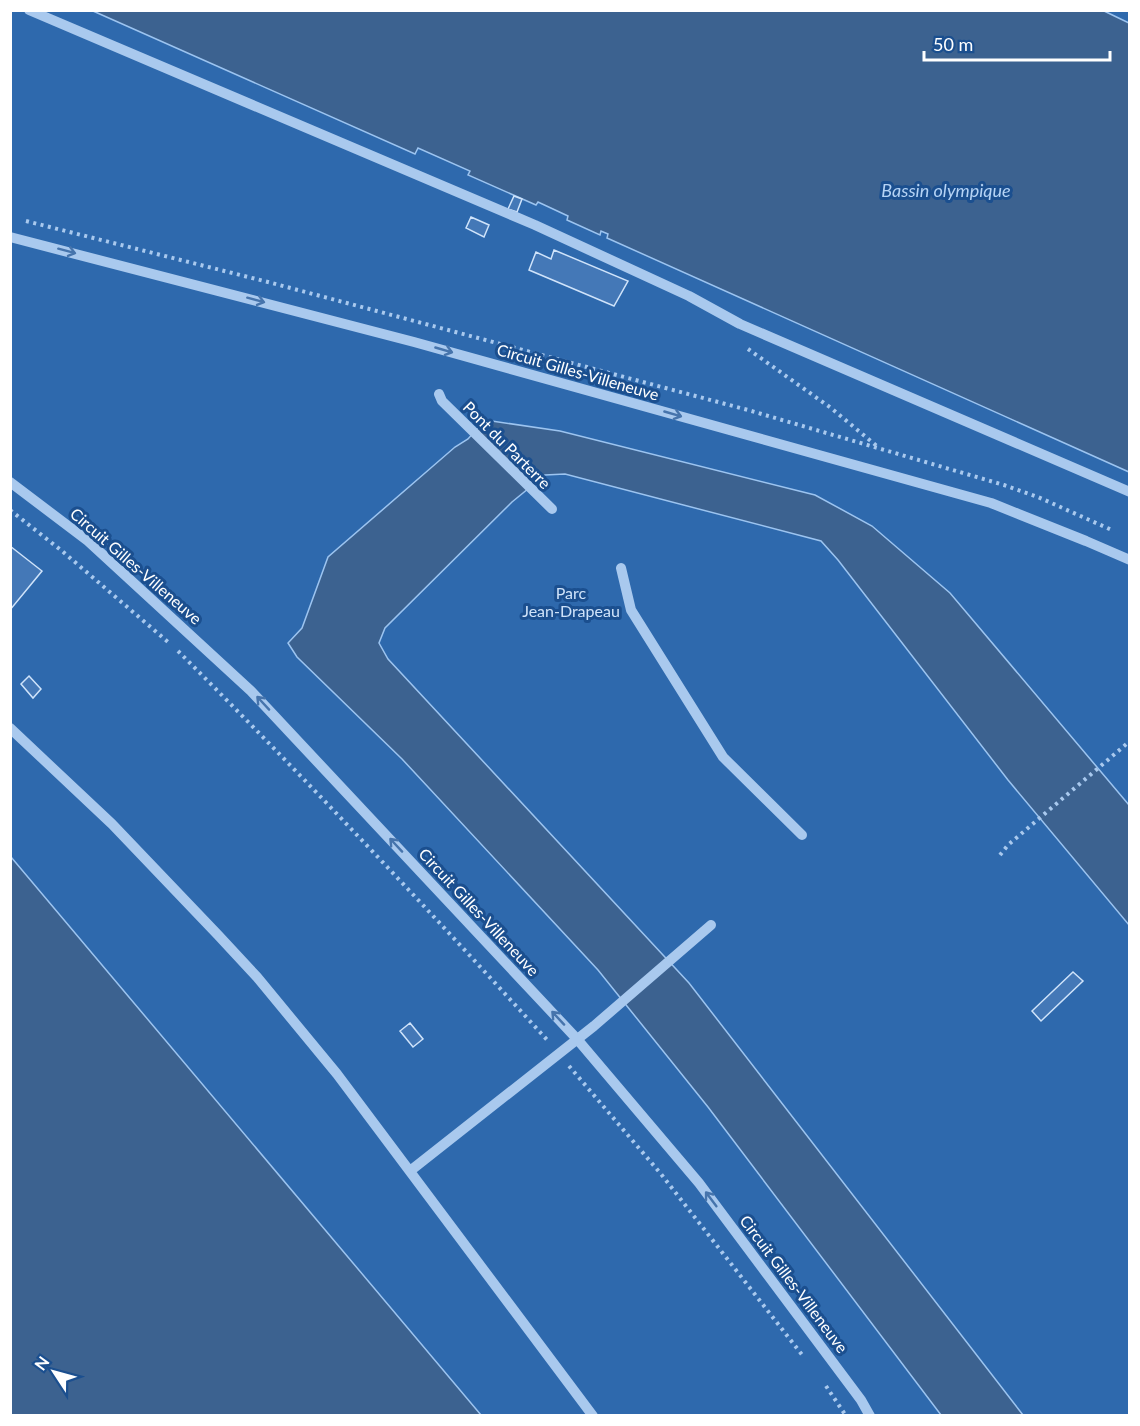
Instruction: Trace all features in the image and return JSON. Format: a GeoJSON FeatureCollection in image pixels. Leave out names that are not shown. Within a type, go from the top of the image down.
{"type":"FeatureCollection","features":[{"type":"Feature","properties":{"kind":"street"},"geometry":{"type":"LineString","coordinates":[[29,10],[535,225],[689,296],[740,324],[1130,492]]}},
{"type":"Feature","properties":{"kind":"street","name":"Circuit Gilles-Villeneuve"},"geometry":{"type":"LineString","coordinates":[[10,237],[414,342],[991,503],[1130,560]]}},
{"type":"Feature","properties":{"kind":"street","name":"Pont du Parterre"},"geometry":{"type":"LineString","coordinates":[[440,398],[552,509]]}},
{"type":"Feature","properties":{"kind":"street","name":"Circuit Gilles-Villeneuve"},"geometry":{"type":"LineString","coordinates":[[10,482],[88,541],[251,691],[577,1039],[699,1183],[789,1301],[861,1400],[870,1416]]}},
{"type":"Feature","properties":{"kind":"street"},"geometry":{"type":"LineString","coordinates":[[621,568],[631,610],[723,758],[802,835]]}},
{"type":"Feature","properties":{"kind":"street"},"geometry":{"type":"LineString","coordinates":[[10,728],[112,824],[219,935],[337,1074],[593,1416]]}},
{"type":"Feature","properties":{"kind":"street"},"geometry":{"type":"LineString","coordinates":[[410,1171],[594,1026],[711,925]]}},
{"type":"Feature","properties":{"kind":"path"},"geometry":{"type":"LineString","coordinates":[[740,324],[743,345],[831,408],[889,456]]}},
{"type":"Feature","properties":{"kind":"path"},"geometry":{"type":"LineString","coordinates":[[10,510],[62,551],[173,646],[277,750],[440,923],[559,1053],[661,1174],[805,1358]]}},
{"type":"Feature","properties":{"kind":"path"},"geometry":{"type":"LineString","coordinates":[[1000,855],[1008,845],[1130,741]]}},
{"type":"Feature","properties":{"kind":"path"},"geometry":{"type":"LineString","coordinates":[[825,1385],[846,1416]]}},
{"type":"Feature","properties":{"kind":"green space","name":"Parc Jean-Drapeau"},"geometry":{"type":"Polygon","coordinates":[[[11,11],[1129,11],[1129,1415],[481,1415],[11,857],[11,11]]]}},
{"type":"Feature","properties":{"kind":"water","name":"Bassin olympique"},"geometry":{"type":"Polygon","coordinates":[[[1102,10],[1129,23],[1129,472],[607,238],[608,234],[601,231],[600,235],[567,220],[568,216],[538,202],[536,205],[468,175],[470,171],[418,148],[415,154],[93,11],[1102,10]]]}},
{"type":"Feature","properties":{"kind":"water"},"geometry":{"type":"Polygon","coordinates":[[[485,420],[560,431],[815,495],[872,526],[950,593],[1129,805],[1129,925],[1008,780],[821,541],[565,474],[545,475],[512,502],[385,628],[379,643],[388,659],[689,983],[1023,1415],[941,1415],[708,1107],[598,970],[402,759],[297,657],[288,643],[302,628],[328,557],[455,447],[468,439],[485,420]]]}},
{"type":"Feature","properties":{"kind":"water"},"geometry":{"type":"Polygon","coordinates":[[[11,857],[481,1415],[11,1415],[11,857]]]}},
{"type":"Feature","properties":{"kind":"building"},"geometry":{"type":"Polygon","coordinates":[[[514,196],[522,199],[517,212],[508,209],[514,196]]]}},
{"type":"Feature","properties":{"kind":"building"},"geometry":{"type":"Polygon","coordinates":[[[471,217],[489,225],[484,237],[466,228],[471,217]]]}},
{"type":"Feature","properties":{"kind":"building"},"geometry":{"type":"Polygon","coordinates":[[[554,250],[628,281],[614,306],[529,270],[536,252],[551,259],[554,250]]]}},
{"type":"Feature","properties":{"kind":"building"},"geometry":{"type":"Polygon","coordinates":[[[10,546],[42,571],[10,610],[10,546]]]}},
{"type":"Feature","properties":{"kind":"building"},"geometry":{"type":"Polygon","coordinates":[[[29,676],[41,689],[33,698],[21,684],[29,676]]]}},
{"type":"Feature","properties":{"kind":"building"},"geometry":{"type":"Polygon","coordinates":[[[1073,972],[1083,981],[1041,1021],[1032,1011],[1073,972]]]}},
{"type":"Feature","properties":{"kind":"building"},"geometry":{"type":"Polygon","coordinates":[[[410,1023],[423,1039],[413,1047],[400,1031],[410,1023]]]}}]}
